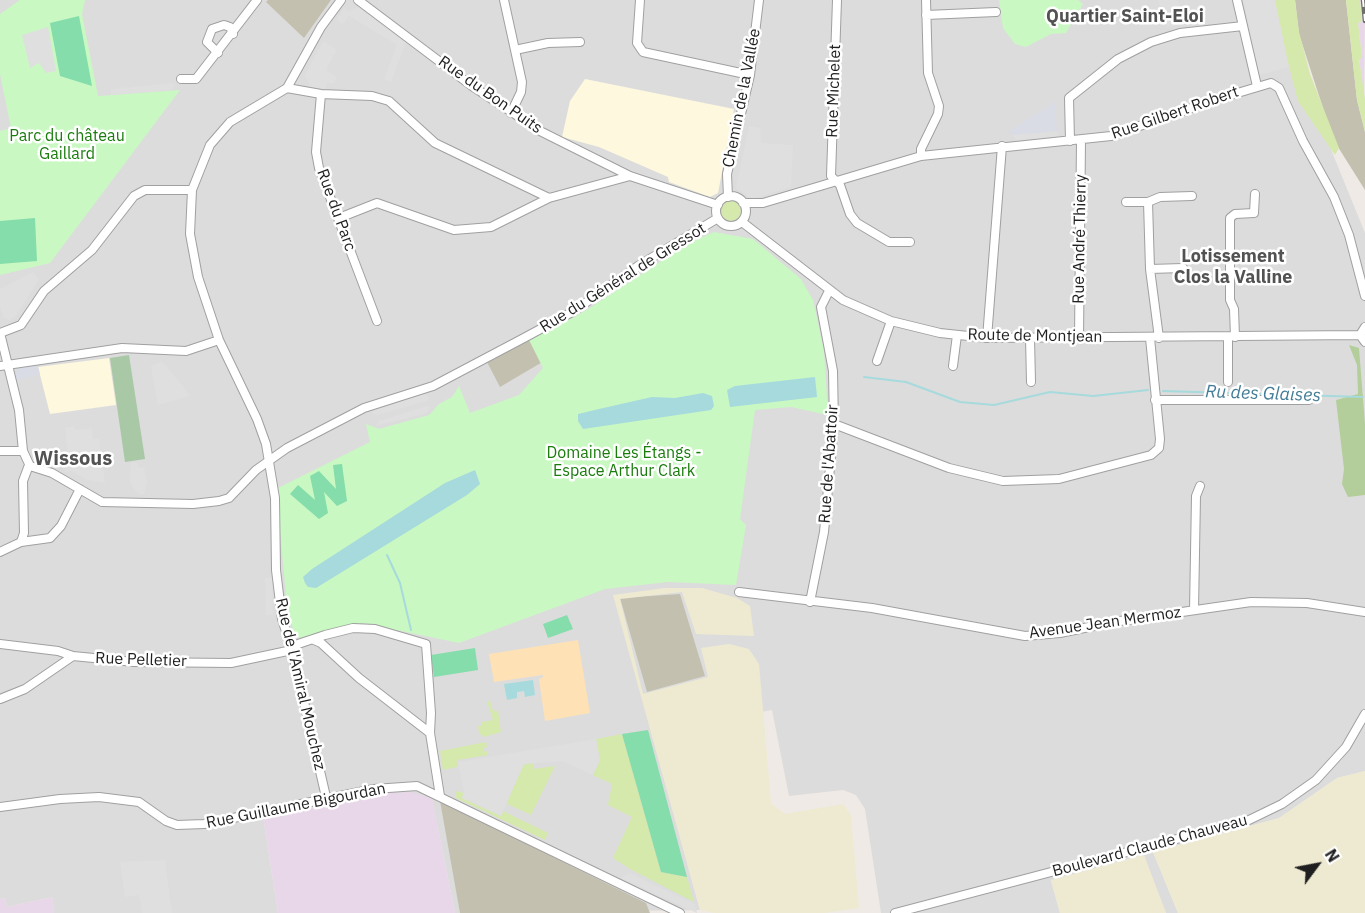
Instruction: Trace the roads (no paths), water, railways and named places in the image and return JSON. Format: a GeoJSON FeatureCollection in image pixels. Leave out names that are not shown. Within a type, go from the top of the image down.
{"type":"FeatureCollection","features":[{"type":"Feature","properties":{"kind":"street"},"geometry":{"type":"LineString","coordinates":[[181,79],[196,79],[257,0]]}},
{"type":"Feature","properties":{"kind":"street"},"geometry":{"type":"LineString","coordinates":[[341,0],[321,27],[287,88],[321,94],[372,96],[389,101],[401,109],[435,143],[549,198]]}},
{"type":"Feature","properties":{"kind":"street","name":"Rue du Bon Puits"},"geometry":{"type":"LineString","coordinates":[[358,0],[511,113],[542,132],[630,176],[718,205]]}},
{"type":"Feature","properties":{"kind":"street"},"geometry":{"type":"LineString","coordinates":[[504,0],[521,92],[511,113]]}},
{"type":"Feature","properties":{"kind":"street"},"geometry":{"type":"LineString","coordinates":[[640,0],[637,43],[643,52],[750,75]]}},
{"type":"Feature","properties":{"kind":"street","name":"Chemin de la Vallée"},"geometry":{"type":"LineString","coordinates":[[728,197],[727,174],[750,75],[759,0]]}},
{"type":"Feature","properties":{"kind":"street","name":"Rue Michelet"},"geometry":{"type":"LineString","coordinates":[[837,0],[831,176],[840,185],[850,214],[857,224],[890,242],[910,242]]}},
{"type":"Feature","properties":{"kind":"street"},"geometry":{"type":"LineString","coordinates":[[921,156],[921,149],[938,114],[939,106],[928,73],[926,0]]}},
{"type":"Feature","properties":{"kind":"street"},"geometry":{"type":"LineString","coordinates":[[1237,0],[1257,86]]}},
{"type":"Feature","properties":{"kind":"street"},"geometry":{"type":"LineString","coordinates":[[926,15],[996,12]]}},
{"type":"Feature","properties":{"kind":"street"},"geometry":{"type":"LineString","coordinates":[[218,53],[207,42],[212,29],[224,25],[230,27],[232,34]]}},
{"type":"Feature","properties":{"kind":"street"},"geometry":{"type":"LineString","coordinates":[[1070,141],[1069,98],[1118,59],[1151,42],[1180,33],[1243,26]]}},
{"type":"Feature","properties":{"kind":"street"},"geometry":{"type":"LineString","coordinates":[[515,50],[548,43],[580,42]]}},
{"type":"Feature","properties":{"kind":"street","name":"Rue Gilbert Robert"},"geometry":{"type":"LineString","coordinates":[[743,202],[756,205],[921,156],[1002,146],[1081,140],[1123,133],[1271,83],[1279,88],[1342,216],[1365,296]]}},
{"type":"Feature","properties":{"kind":"street","name":"Rue de l'Amiral Mouchez"},"geometry":{"type":"LineString","coordinates":[[287,88],[282,94],[230,122],[223,129],[202,162],[192,190],[190,234],[193,256],[219,340],[257,419],[268,461],[275,498],[279,597],[284,628],[292,650],[326,798]]}},
{"type":"Feature","properties":{"kind":"street","name":"Rue du Parc"},"geometry":{"type":"LineString","coordinates":[[321,94],[316,152],[319,168],[377,321]]}},
{"type":"Feature","properties":{"kind":"street","name":"Rue André Thierry"},"geometry":{"type":"LineString","coordinates":[[1079,338],[1081,140]]}},
{"type":"Feature","properties":{"kind":"street"},"geometry":{"type":"LineString","coordinates":[[987,338],[1002,146]]}},
{"type":"Feature","properties":{"kind":"street"},"geometry":{"type":"LineString","coordinates":[[339,218],[377,203],[454,230],[491,226],[549,198],[630,176]]}},
{"type":"Feature","properties":{"kind":"street"},"geometry":{"type":"LineString","coordinates":[[21,542],[24,533],[23,481],[28,465],[23,451],[19,410],[4,366],[0,333],[21,324],[44,291],[92,250],[134,196],[145,190],[192,190]]}},
{"type":"Feature","properties":{"kind":"street"},"geometry":{"type":"LineString","coordinates":[[1228,382],[1234,309],[1230,300],[1230,218],[1235,214],[1255,212],[1255,194]]}},
{"type":"Feature","properties":{"kind":"street"},"geometry":{"type":"LineString","coordinates":[[1126,202],[1148,202],[1160,197],[1192,196]]}},
{"type":"Feature","properties":{"kind":"street"},"geometry":{"type":"LineString","coordinates":[[728,197],[735,197],[743,202],[746,212],[742,222],[729,226],[718,218],[718,205],[728,197]]}},
{"type":"Feature","properties":{"kind":"street"},"geometry":{"type":"LineString","coordinates":[[834,424],[949,468],[1003,481],[1059,479],[1156,452],[1160,439],[1155,400],[1155,338],[1148,202]]}},
{"type":"Feature","properties":{"kind":"street","name":"Rue du Général de Gressot"},"geometry":{"type":"LineString","coordinates":[[28,465],[52,473],[102,502],[193,504],[229,498],[256,470],[286,448],[347,415],[433,386],[531,335],[574,311],[638,266],[718,218]]}},
{"type":"Feature","properties":{"kind":"street","name":"Route de Montjean"},"geometry":{"type":"LineString","coordinates":[[742,222],[829,291],[853,306],[891,321],[957,335],[987,338],[1155,338],[1363,335]]}},
{"type":"Feature","properties":{"kind":"street"},"geometry":{"type":"LineString","coordinates":[[1150,269],[1183,268]]}},
{"type":"Feature","properties":{"kind":"street","name":"Rue de l'Abattoir"},"geometry":{"type":"LineString","coordinates":[[810,602],[824,532],[834,424],[833,371],[821,307],[829,291]]}},
{"type":"Feature","properties":{"kind":"street"},"geometry":{"type":"LineString","coordinates":[[877,361],[891,321]]}},
{"type":"Feature","properties":{"kind":"street"},"geometry":{"type":"LineString","coordinates":[[953,366],[957,335]]}},
{"type":"Feature","properties":{"kind":"street"},"geometry":{"type":"LineString","coordinates":[[1030,338],[1031,382]]}},
{"type":"Feature","properties":{"kind":"street"},"geometry":{"type":"LineString","coordinates":[[4,366],[122,348],[186,351],[219,340]]}},
{"type":"Feature","properties":{"kind":"street"},"geometry":{"type":"LineString","coordinates":[[1155,400],[1309,400]]}},
{"type":"Feature","properties":{"kind":"street"},"geometry":{"type":"LineString","coordinates":[[0,451],[23,451]]}},
{"type":"Feature","properties":{"kind":"street"},"geometry":{"type":"LineString","coordinates":[[1194,610],[1196,496],[1200,486]]}},
{"type":"Feature","properties":{"kind":"street"},"geometry":{"type":"LineString","coordinates":[[0,552],[21,542],[50,538],[61,526],[80,489]]}},
{"type":"Feature","properties":{"kind":"street","name":"Avenue Jean Mermoz"},"geometry":{"type":"LineString","coordinates":[[738,592],[872,609],[1025,636],[1060,633],[1194,610],[1275,601],[1365,612]]}},
{"type":"Feature","properties":{"kind":"street","name":"Rue Pelletier"},"geometry":{"type":"LineString","coordinates":[[0,699],[25,689],[73,656],[134,662],[231,663],[292,650],[298,644],[353,628],[375,629],[426,644],[431,713],[430,733]]}},
{"type":"Feature","properties":{"kind":"street"},"geometry":{"type":"LineString","coordinates":[[314,640],[321,643],[359,678],[430,733],[440,796]]}},
{"type":"Feature","properties":{"kind":"street"},"geometry":{"type":"LineString","coordinates":[[0,644],[58,651],[73,656]]}},
{"type":"Feature","properties":{"kind":"street","name":"Boulevard Claude Chauveau"},"geometry":{"type":"LineString","coordinates":[[895,913],[1249,820],[1282,804],[1316,780],[1346,747],[1365,714]]}},
{"type":"Feature","properties":{"kind":"street","name":"Rue Guillaume Bigourdan"},"geometry":{"type":"LineString","coordinates":[[0,807],[60,799],[99,797],[139,802],[177,825],[204,824],[374,789],[417,786],[680,913]]}},
{"type":"Feature","properties":{"kind":"water"},"geometry":{"type":"Polygon","coordinates":[[[815,377],[817,397],[730,407],[727,390],[735,386],[815,377]]]}},
{"type":"Feature","properties":{"kind":"water"},"geometry":{"type":"Polygon","coordinates":[[[703,393],[712,396],[714,406],[711,410],[583,429],[578,421],[578,414],[652,397],[675,398],[703,393]]]}},
{"type":"Feature","properties":{"kind":"water"},"geometry":{"type":"Polygon","coordinates":[[[475,470],[480,484],[467,495],[316,588],[308,587],[305,583],[303,577],[312,569],[445,483],[475,470]]]}},
{"type":"Feature","properties":{"kind":"water"},"geometry":{"type":"Polygon","coordinates":[[[533,680],[535,695],[525,697],[524,691],[517,692],[517,698],[507,700],[504,684],[533,680]]]}},
{"type":"Feature","properties":{"kind":"waterway","name":"Ru des Glaises"},"geometry":{"type":"LineString","coordinates":[[864,377],[906,382],[960,402],[994,405],[1050,392],[1093,396],[1148,390]]}},
{"type":"Feature","properties":{"kind":"waterway","name":"Ru des Glaises"},"geometry":{"type":"LineString","coordinates":[[1163,391],[1363,397]]}},
{"type":"Feature","properties":{"kind":"waterway"},"geometry":{"type":"LineString","coordinates":[[387,555],[400,583],[411,630]]}},
{"type":"Feature","properties":{"kind":"railway"},"geometry":{"type":"LineString","coordinates":[[1363,0],[1365,21]]}},
{"type":"Feature","properties":{"kind":"district","name":"Quartier Saint-Eloi"},"geometry":{"type":"Point","coordinates":[1125,17]}},
{"type":"Feature","properties":{"kind":"district","name":"Lotissement Clos la Valline"},"geometry":{"type":"Point","coordinates":[1233,267]}},
{"type":"Feature","properties":{"kind":"district","name":"Wissous"},"geometry":{"type":"Point","coordinates":[73,459]}},
{"type":"Feature","properties":{"kind":"park label","name":"Parc du château Gaillard"},"geometry":{"type":"Point","coordinates":[67,145]}},
{"type":"Feature","properties":{"kind":"park label","name":"Domaine Les Étangs - Espace Arthur Clark"},"geometry":{"type":"Point","coordinates":[624,462]}}]}
